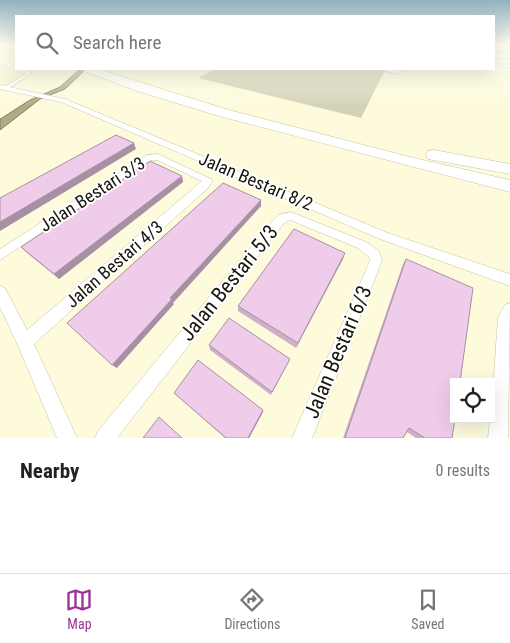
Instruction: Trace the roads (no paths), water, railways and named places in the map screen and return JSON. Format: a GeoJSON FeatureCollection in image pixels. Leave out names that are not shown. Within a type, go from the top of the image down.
{"type":"FeatureCollection","features":[{"type":"Feature","properties":{"kind":"highway"},"geometry":{"type":"LineString","coordinates":[[101,70],[292,123],[431,154],[510,169]]}},
{"type":"Feature","properties":{"kind":"highway"},"geometry":{"type":"LineString","coordinates":[[101,70],[155,92],[269,126],[433,169],[510,186]]}},
{"type":"Feature","properties":{"kind":"street"},"geometry":{"type":"LineString","coordinates":[[387,70],[396,72],[401,70]]}},
{"type":"Feature","properties":{"kind":"street","name":"Jalan Bestari 8/2"},"geometry":{"type":"LineString","coordinates":[[3,87],[63,100],[384,236],[510,280]]}},
{"type":"Feature","properties":{"kind":"street","name":"Jalan Bestari 3/3"},"geometry":{"type":"LineString","coordinates":[[0,254],[150,157],[158,157],[205,178],[208,180],[204,186]]}},
{"type":"Feature","properties":{"kind":"street","name":"Jalan Bestari 4/3"},"geometry":{"type":"LineString","coordinates":[[25,342],[204,186]]}},
{"type":"Feature","properties":{"kind":"street","name":"Jalan Bestari 5/3"},"geometry":{"type":"LineString","coordinates":[[105,438],[282,218],[296,217],[362,246],[375,255],[374,267]]}},
{"type":"Feature","properties":{"kind":"street","name":"Jalan Bestari 6/3"},"geometry":{"type":"LineString","coordinates":[[302,438],[374,267]]}},
{"type":"Feature","properties":{"kind":"street"},"geometry":{"type":"LineString","coordinates":[[0,292],[25,342],[67,438]]}},
{"type":"Feature","properties":{"kind":"street"},"geometry":{"type":"LineString","coordinates":[[498,438],[505,317],[510,310]]}},
{"type":"Feature","properties":{"kind":"lane"},"geometry":{"type":"LineString","coordinates":[[495,66],[510,66]]}},
{"type":"Feature","properties":{"kind":"lane"},"geometry":{"type":"LineString","coordinates":[[3,87],[29,73],[22,70]]}}]}
